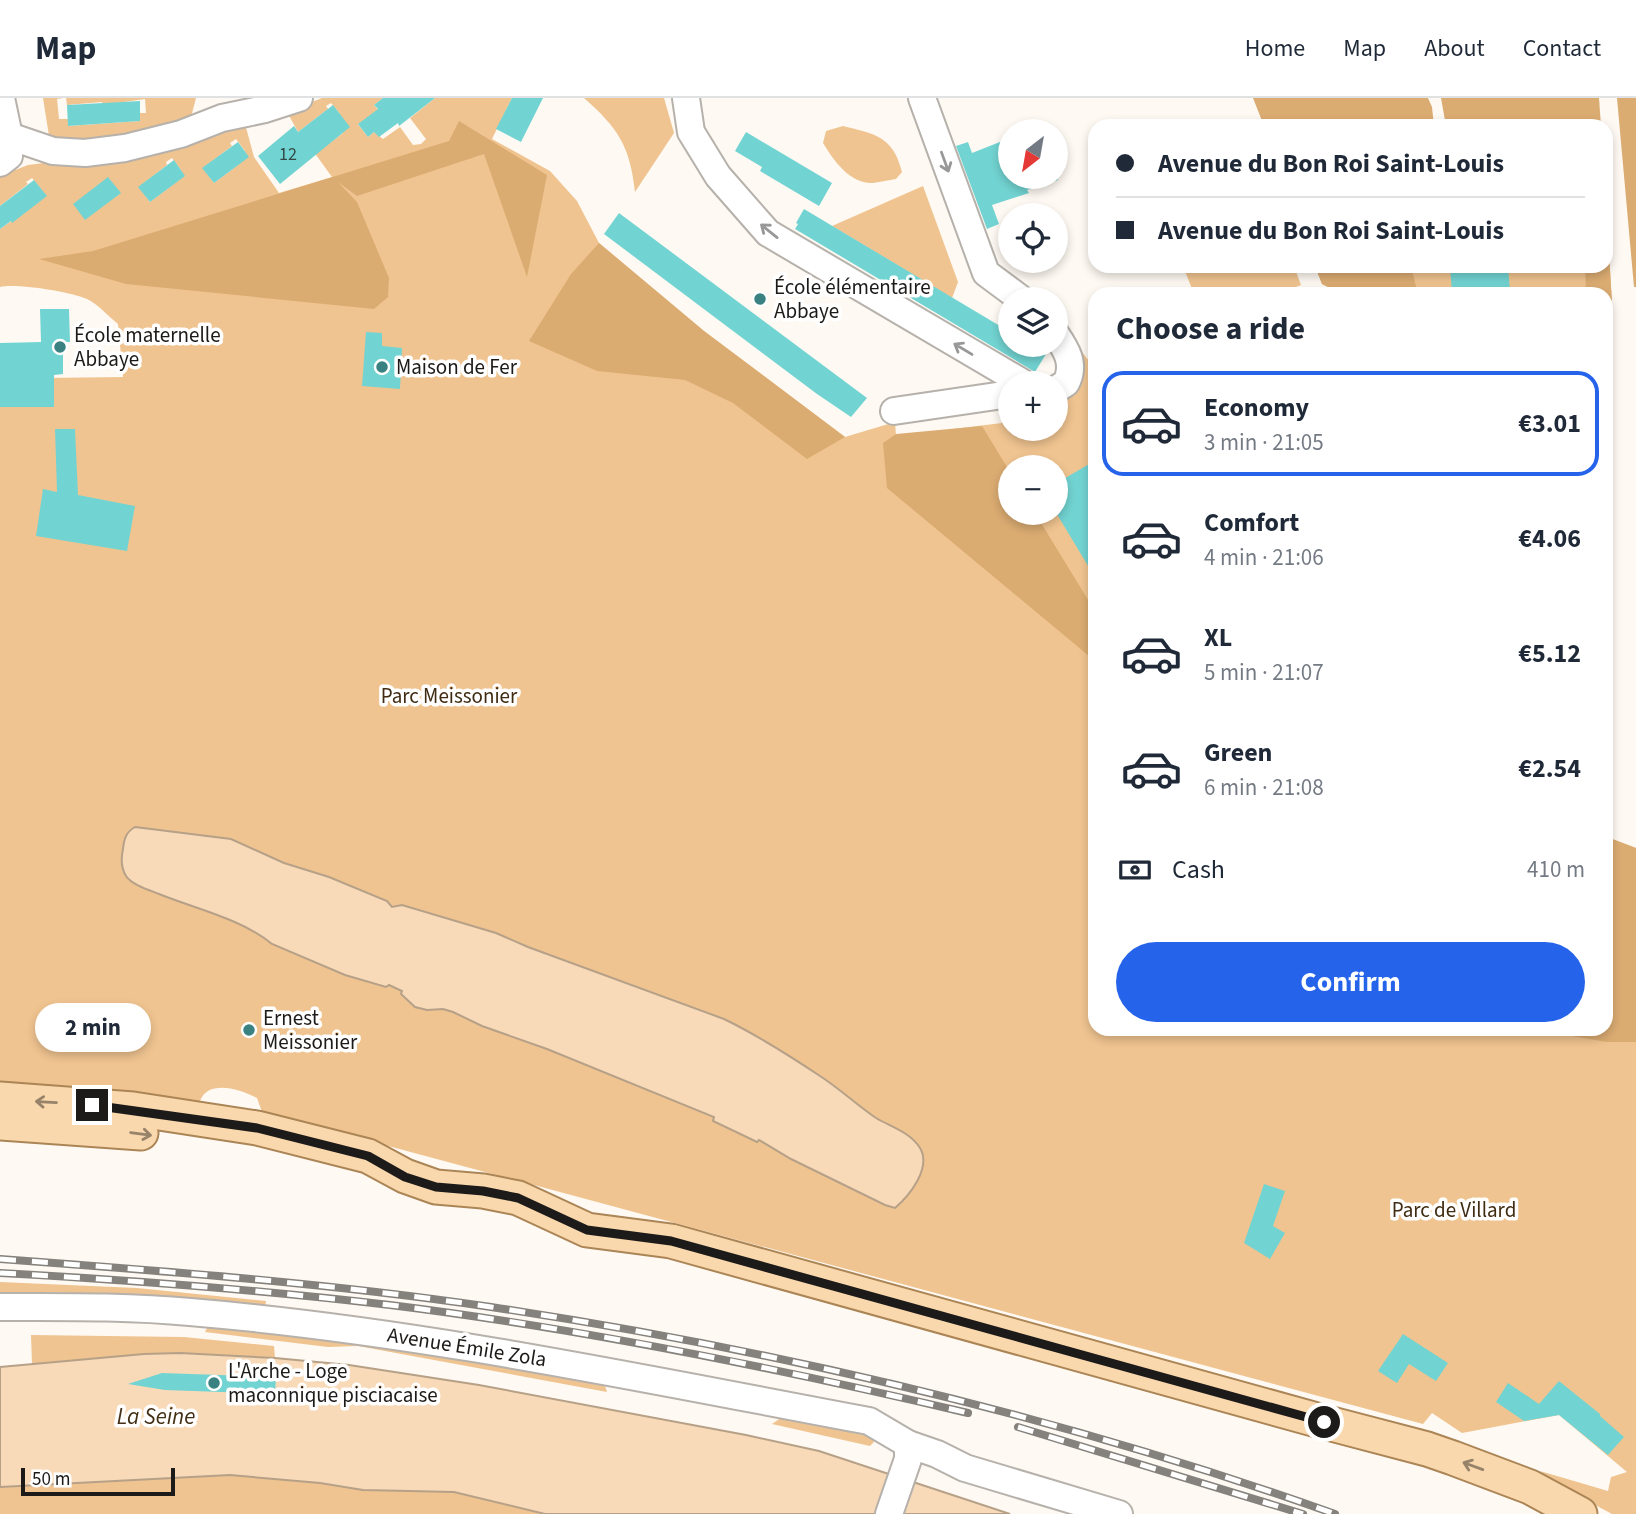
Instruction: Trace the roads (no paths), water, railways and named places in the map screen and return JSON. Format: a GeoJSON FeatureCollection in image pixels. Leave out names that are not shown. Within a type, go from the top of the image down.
{"type":"FeatureCollection","features":[{"type":"Feature","properties":{"kind":"main road"},"geometry":{"type":"LineString","coordinates":[[0,1099],[72,1103],[211,1120],[257,1128],[350,1151],[368,1156],[405,1177],[427,1185],[518,1198],[587,1230],[671,1241],[1427,1449],[1530,1487],[1580,1514]]}},
{"type":"Feature","properties":{"kind":"main road"},"geometry":{"type":"LineString","coordinates":[[0,1123],[129,1132],[263,1152],[342,1171],[378,1181],[437,1207],[474,1208],[521,1218],[567,1243],[583,1248],[704,1264],[815,1292],[1090,1370],[1320,1439],[1543,1514]]}},
{"type":"Feature","properties":{"kind":"street"},"geometry":{"type":"LineString","coordinates":[[0,163],[9,156],[9,136],[1,98]]}},
{"type":"Feature","properties":{"kind":"street"},"geometry":{"type":"LineString","coordinates":[[9,136],[53,151],[85,153],[125,148],[181,134],[218,108],[265,109],[299,98]]}},
{"type":"Feature","properties":{"kind":"street"},"geometry":{"type":"LineString","coordinates":[[686,98],[691,132],[718,176],[768,233],[1003,371]]}},
{"type":"Feature","properties":{"kind":"street"},"geometry":{"type":"LineString","coordinates":[[922,98],[986,273],[1005,287]]}},
{"type":"Feature","properties":{"kind":"street"},"geometry":{"type":"LineString","coordinates":[[1068,351],[1071,366],[1068,376]]}},
{"type":"Feature","properties":{"kind":"street"},"geometry":{"type":"LineString","coordinates":[[894,411],[998,396]]}},
{"type":"Feature","properties":{"kind":"street","name":"Avenue Émile Zola"},"geometry":{"type":"LineString","coordinates":[[0,1307],[86,1307],[188,1312],[331,1326],[474,1347],[869,1421],[908,1452],[937,1454],[965,1468],[1119,1514]]}},
{"type":"Feature","properties":{"kind":"street"},"geometry":{"type":"LineString","coordinates":[[889,1514],[908,1452]]}},
{"type":"Feature","properties":{"kind":"water"},"geometry":{"type":"Polygon","coordinates":[[[135,827],[231,839],[284,863],[329,877],[387,901],[392,907],[402,905],[496,933],[724,1019],[797,1061],[876,1118],[911,1138],[923,1156],[921,1173],[912,1189],[895,1208],[885,1205],[791,1159],[759,1140],[757,1142],[713,1121],[714,1117],[547,1049],[482,1026],[453,1012],[415,1007],[401,994],[402,991],[389,985],[386,987],[345,975],[272,944],[233,921],[141,887],[126,876],[122,863],[125,839],[135,827]]]}},
{"type":"Feature","properties":{"kind":"water","name":"La Seine"},"geometry":{"type":"Polygon","coordinates":[[[180,1353],[349,1365],[479,1385],[746,1435],[819,1451],[1010,1514],[545,1514],[454,1492],[363,1490],[320,1483],[230,1475],[0,1487],[0,1367],[180,1353]]]}},
{"type":"Feature","properties":{"kind":"railway"},"geometry":{"type":"LineString","coordinates":[[0,1259],[369,1291],[491,1307],[706,1344],[918,1390],[1024,1417],[1232,1479],[1335,1514]]}},
{"type":"Feature","properties":{"kind":"railway"},"geometry":{"type":"LineString","coordinates":[[0,1273],[244,1290],[463,1315],[680,1351],[968,1413]]}},
{"type":"Feature","properties":{"kind":"railway"},"geometry":{"type":"LineString","coordinates":[[1018,1427],[1303,1514]]}},
{"type":"Feature","properties":{"kind":"place","name":"École élémentaire Abbaye"},"geometry":{"type":"Point","coordinates":[760,299]}},
{"type":"Feature","properties":{"kind":"place","name":"École maternelle Abbaye"},"geometry":{"type":"Point","coordinates":[60,347]}},
{"type":"Feature","properties":{"kind":"place","name":"Maison de Fer"},"geometry":{"type":"Point","coordinates":[382,367]}},
{"type":"Feature","properties":{"kind":"place","name":"Ernest Meissonier"},"geometry":{"type":"Point","coordinates":[249,1030]}},
{"type":"Feature","properties":{"kind":"place","name":"L'Arche - Loge maconnique pisciacaise"},"geometry":{"type":"Point","coordinates":[214,1383]}},
{"type":"Feature","properties":{"kind":"park label","name":"Parc Meissonier"},"geometry":{"type":"Point","coordinates":[449,696]}},
{"type":"Feature","properties":{"kind":"park label","name":"Parc de Villard"},"geometry":{"type":"Point","coordinates":[1454,1210]}}]}
